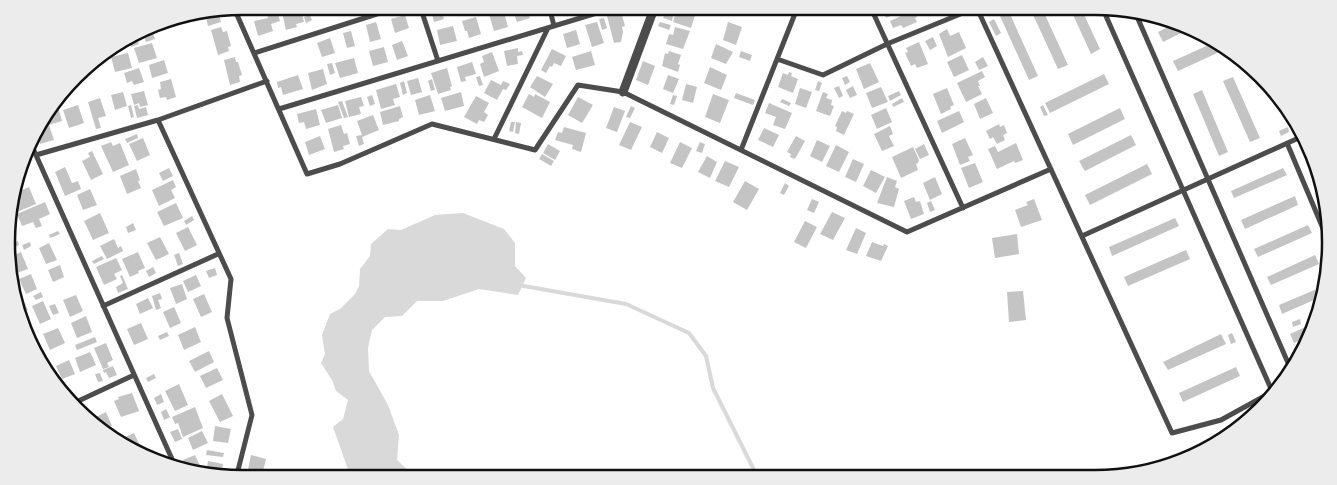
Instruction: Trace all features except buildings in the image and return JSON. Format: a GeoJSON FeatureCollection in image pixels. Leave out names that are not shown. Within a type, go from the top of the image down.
{"type":"FeatureCollection","features":[{"type":"Feature","properties":{"kind":"street"},"geometry":{"type":"LineString","coordinates":[[237,15],[307,174],[340,164],[432,124],[535,150],[578,85],[623,92],[908,232],[1051,169]]}},
{"type":"Feature","properties":{"kind":"street"},"geometry":{"type":"LineString","coordinates":[[254,53],[374,15]]}},
{"type":"Feature","properties":{"kind":"street"},"geometry":{"type":"LineString","coordinates":[[423,15],[438,61]]}},
{"type":"Feature","properties":{"kind":"street"},"geometry":{"type":"LineString","coordinates":[[551,15],[554,26]]}},
{"type":"Feature","properties":{"kind":"street"},"geometry":{"type":"LineString","coordinates":[[279,110],[590,15]]}},
{"type":"Feature","properties":{"kind":"street"},"geometry":{"type":"LineString","coordinates":[[623,92],[652,15]]}},
{"type":"Feature","properties":{"kind":"street"},"geometry":{"type":"LineString","coordinates":[[741,150],[794,15]]}},
{"type":"Feature","properties":{"kind":"street"},"geometry":{"type":"LineString","coordinates":[[874,15],[963,208]]}},
{"type":"Feature","properties":{"kind":"street"},"geometry":{"type":"LineString","coordinates":[[777,59],[823,75],[887,44],[958,15]]}},
{"type":"Feature","properties":{"kind":"street"},"geometry":{"type":"LineString","coordinates":[[982,15],[1172,434],[1221,420],[1262,397]]}},
{"type":"Feature","properties":{"kind":"street"},"geometry":{"type":"LineString","coordinates":[[1106,15],[1270,387]]}},
{"type":"Feature","properties":{"kind":"street"},"geometry":{"type":"LineString","coordinates":[[1138,19],[1288,363]]}},
{"type":"Feature","properties":{"kind":"street"},"geometry":{"type":"LineString","coordinates":[[494,140],[548,28]]}},
{"type":"Feature","properties":{"kind":"street"},"geometry":{"type":"LineString","coordinates":[[36,155],[158,120],[267,81]]}},
{"type":"Feature","properties":{"kind":"street"},"geometry":{"type":"LineString","coordinates":[[158,120],[230,279],[226,318],[252,415],[238,470]]}},
{"type":"Feature","properties":{"kind":"street"},"geometry":{"type":"LineString","coordinates":[[1082,236],[1297,139]]}},
{"type":"Feature","properties":{"kind":"street"},"geometry":{"type":"LineString","coordinates":[[1287,143],[1322,225]]}},
{"type":"Feature","properties":{"kind":"street"},"geometry":{"type":"LineString","coordinates":[[34,151],[172,459]]}},
{"type":"Feature","properties":{"kind":"street"},"geometry":{"type":"LineString","coordinates":[[103,306],[218,254]]}},
{"type":"Feature","properties":{"kind":"street"},"geometry":{"type":"LineString","coordinates":[[79,401],[134,375]]}},
{"type":"Feature","properties":{"kind":"shaded area"},"geometry":{"type":"Polygon","coordinates":[[[463,213],[504,229],[515,243],[515,266],[526,278],[518,295],[479,289],[443,301],[417,301],[402,316],[385,317],[372,330],[368,348],[369,371],[388,405],[399,435],[397,460],[408,470],[348,470],[333,427],[343,419],[348,400],[336,391],[332,380],[321,363],[325,354],[322,335],[330,314],[340,309],[355,294],[359,286],[360,269],[370,256],[371,244],[388,229],[401,230],[435,215],[463,213]]]}},
{"type":"Feature","properties":{"kind":"waterway"},"geometry":{"type":"LineString","coordinates":[[518,285],[626,304],[689,333],[706,356],[713,388],[754,470]]}}]}
